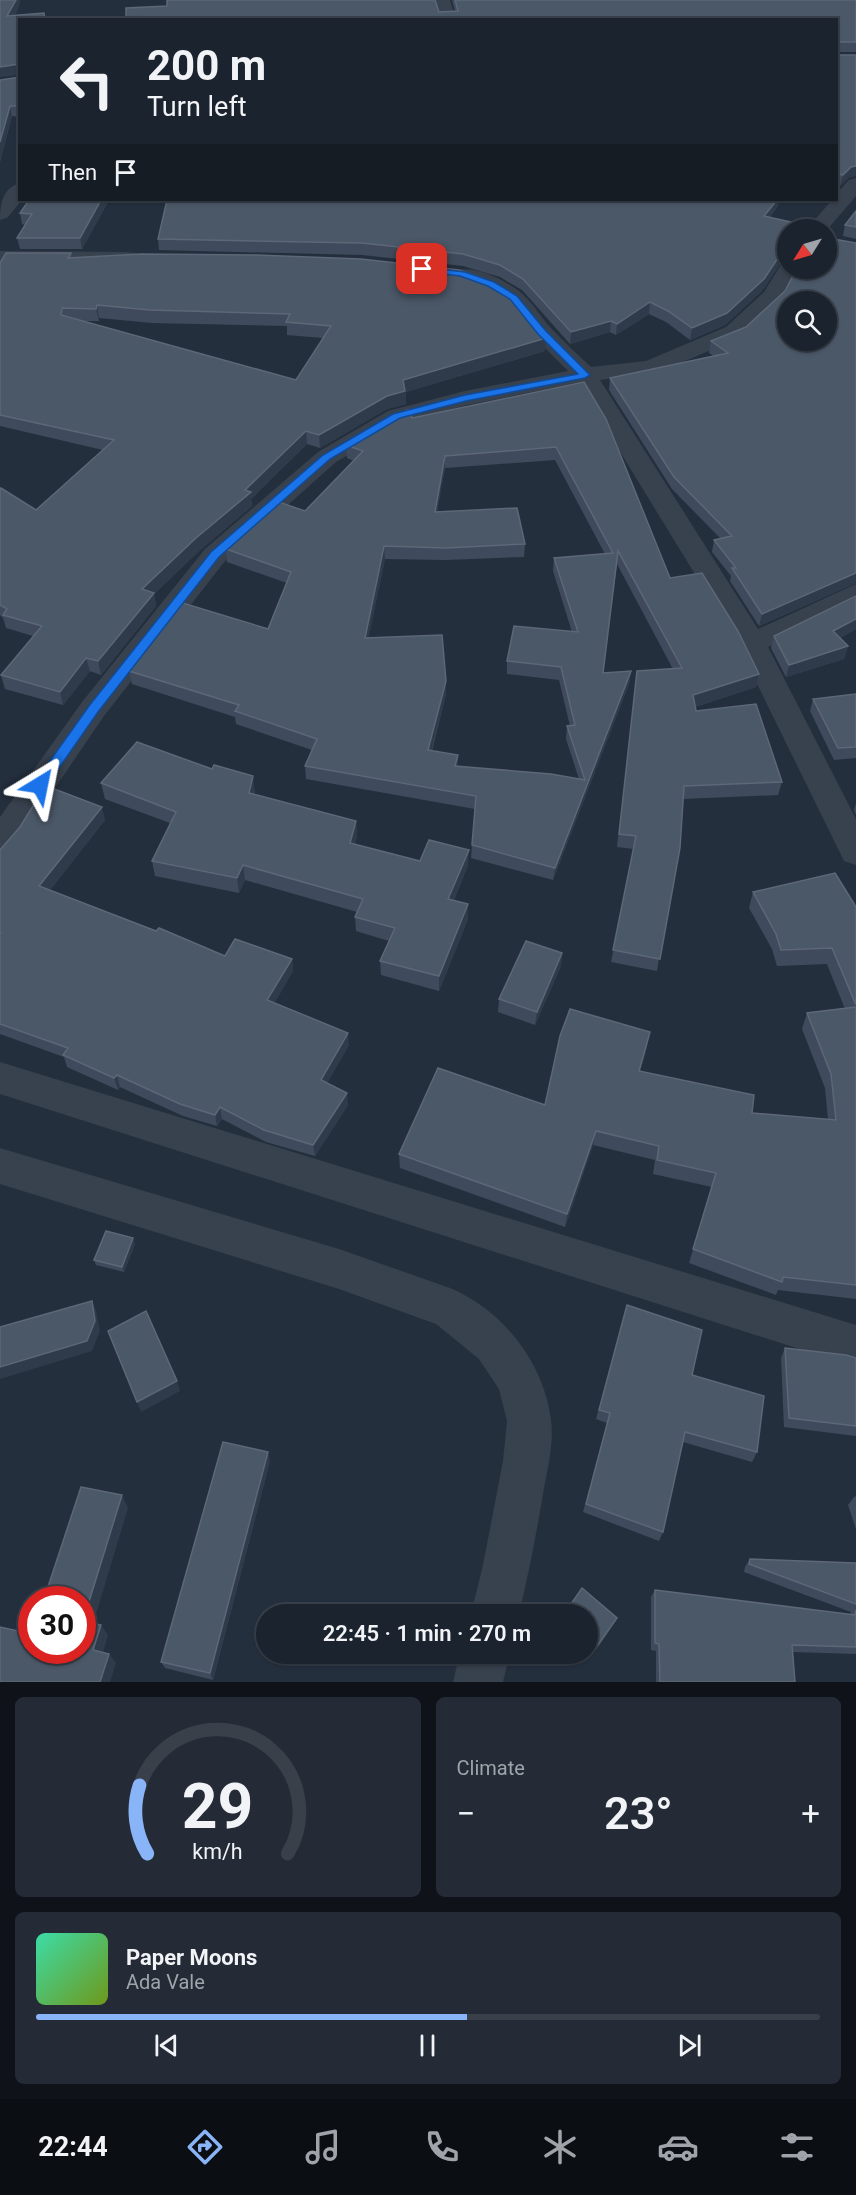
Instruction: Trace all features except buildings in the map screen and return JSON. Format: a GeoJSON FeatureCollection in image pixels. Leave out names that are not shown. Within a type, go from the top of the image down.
{"type":"FeatureCollection","features":[{"type":"Feature","properties":{"kind":"street"},"geometry":{"type":"LineString","coordinates":[[442,0],[447,18]]}},
{"type":"Feature","properties":{"kind":"street"},"geometry":{"type":"LineString","coordinates":[[826,219],[856,184]]}},
{"type":"Feature","properties":{"kind":"street"},"geometry":{"type":"LineString","coordinates":[[0,214],[18,192]]}},
{"type":"Feature","properties":{"kind":"street"},"geometry":{"type":"LineString","coordinates":[[0,257],[152,258]]}},
{"type":"Feature","properties":{"kind":"street"},"geometry":{"type":"LineString","coordinates":[[440,271],[462,274],[491,284],[513,297],[542,332],[585,375],[753,643],[856,852]]}},
{"type":"Feature","properties":{"kind":"street"},"geometry":{"type":"LineString","coordinates":[[0,842],[93,709],[215,555],[327,457],[397,416],[465,398],[585,375],[651,367],[734,332],[773,296],[783,279]]}},
{"type":"Feature","properties":{"kind":"street"},"geometry":{"type":"LineString","coordinates":[[753,643],[856,593]]}},
{"type":"Feature","properties":{"kind":"street"},"geometry":{"type":"LineString","coordinates":[[0,1078],[856,1346]]}},
{"type":"Feature","properties":{"kind":"street"},"geometry":{"type":"LineString","coordinates":[[0,1166],[339,1269],[450,1308],[494,1344],[518,1380],[529,1421],[526,1461],[497,1604]]}},
{"type":"Feature","properties":{"kind":"street"},"geometry":{"type":"LineString","coordinates":[[478,1682],[482,1664]]}},
{"type":"Feature","properties":{"kind":"route"},"geometry":{"type":"LineString","coordinates":[[40,785],[93,709],[215,555],[327,457],[397,416],[465,398],[585,375],[542,332],[513,297],[491,284],[462,274],[422,269]]}}]}
